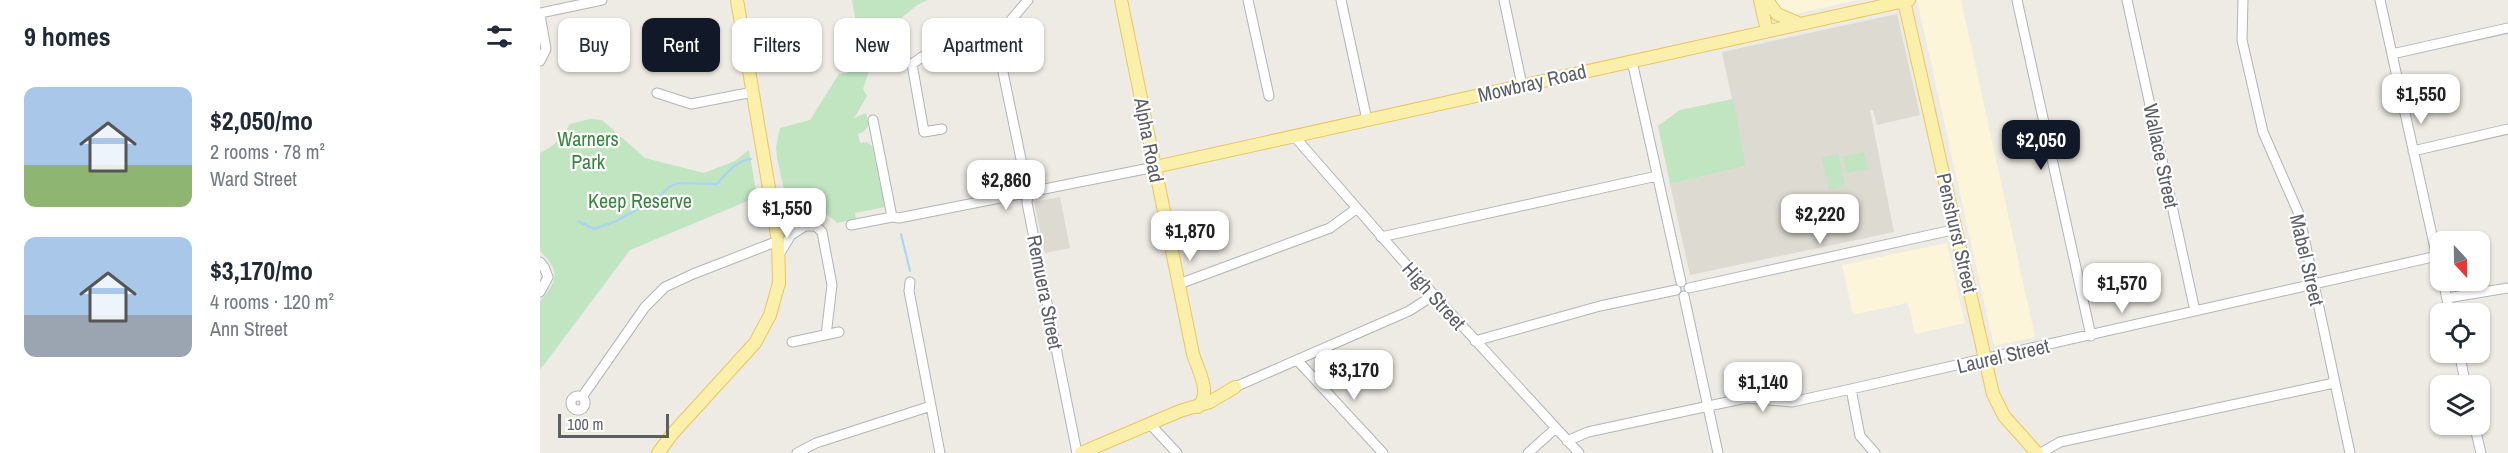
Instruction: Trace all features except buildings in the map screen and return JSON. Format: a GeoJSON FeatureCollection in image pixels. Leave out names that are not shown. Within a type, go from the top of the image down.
{"type":"FeatureCollection","features":[{"type":"Feature","properties":{"kind":"main road"},"geometry":{"type":"LineString","coordinates":[[658,453],[673,433],[755,343],[767,322],[776,295],[779,247],[776,221],[738,0]]}},
{"type":"Feature","properties":{"kind":"main road","name":"Alpha Road"},"geometry":{"type":"LineString","coordinates":[[1121,0],[1193,354],[1203,385],[1193,405]]}},
{"type":"Feature","properties":{"kind":"main road"},"geometry":{"type":"LineString","coordinates":[[1760,0],[1767,31]]}},
{"type":"Feature","properties":{"kind":"main road"},"geometry":{"type":"LineString","coordinates":[[1767,0],[1778,14],[1790,21],[1804,23]]}},
{"type":"Feature","properties":{"kind":"main road","name":"Mowbray Road"},"geometry":{"type":"LineString","coordinates":[[1155,167],[1906,0]]}},
{"type":"Feature","properties":{"kind":"main road","name":"Penshurst Street"},"geometry":{"type":"LineString","coordinates":[[1906,0],[1985,360],[1998,406],[2039,453]]}},
{"type":"Feature","properties":{"kind":"main road"},"geometry":{"type":"LineString","coordinates":[[1193,405],[1203,385],[1210,392],[1221,391]]}},
{"type":"Feature","properties":{"kind":"main road"},"geometry":{"type":"LineString","coordinates":[[1079,453],[1235,387]]}},
{"type":"Feature","properties":{"kind":"main road"},"geometry":{"type":"LineString","coordinates":[[1193,405],[1221,391],[1235,387]]}},
{"type":"Feature","properties":{"kind":"street"},"geometry":{"type":"LineString","coordinates":[[540,61],[546,46],[540,14],[602,0]]}},
{"type":"Feature","properties":{"kind":"street"},"geometry":{"type":"LineString","coordinates":[[1013,18],[1028,0]]}},
{"type":"Feature","properties":{"kind":"street"},"geometry":{"type":"LineString","coordinates":[[1248,0],[1269,96]]}},
{"type":"Feature","properties":{"kind":"street"},"geometry":{"type":"LineString","coordinates":[[1341,0],[1368,120]]}},
{"type":"Feature","properties":{"kind":"street"},"geometry":{"type":"LineString","coordinates":[[1504,0],[1522,85]]}},
{"type":"Feature","properties":{"kind":"street"},"geometry":{"type":"LineString","coordinates":[[2017,0],[2091,336]]}},
{"type":"Feature","properties":{"kind":"street","name":"Wallace Street"},"geometry":{"type":"LineString","coordinates":[[2127,0],[2195,311]]}},
{"type":"Feature","properties":{"kind":"street","name":"Mabel Street"},"geometry":{"type":"LineString","coordinates":[[2243,0],[2242,40],[2263,132],[2299,214],[2350,453]]}},
{"type":"Feature","properties":{"kind":"street"},"geometry":{"type":"LineString","coordinates":[[2380,0],[2431,231]]}},
{"type":"Feature","properties":{"kind":"street"},"geometry":{"type":"LineString","coordinates":[[2392,54],[2508,28]]}},
{"type":"Feature","properties":{"kind":"street"},"geometry":{"type":"LineString","coordinates":[[922,57],[912,64],[924,132],[942,129]]}},
{"type":"Feature","properties":{"kind":"street"},"geometry":{"type":"LineString","coordinates":[[1632,61],[1718,453]]}},
{"type":"Feature","properties":{"kind":"street","name":"Remuera Street"},"geometry":{"type":"LineString","coordinates":[[1003,72],[1028,193],[1027,203],[1079,453]]}},
{"type":"Feature","properties":{"kind":"street"},"geometry":{"type":"LineString","coordinates":[[657,93],[691,105],[753,92]]}},
{"type":"Feature","properties":{"kind":"street"},"geometry":{"type":"LineString","coordinates":[[873,120],[892,217]]}},
{"type":"Feature","properties":{"kind":"street"},"geometry":{"type":"LineString","coordinates":[[2413,151],[2508,129]]}},
{"type":"Feature","properties":{"kind":"street","name":"High Street"},"geometry":{"type":"LineString","coordinates":[[1294,136],[1381,237],[1579,453]]}},
{"type":"Feature","properties":{"kind":"street"},"geometry":{"type":"LineString","coordinates":[[851,225],[892,217],[899,218],[1155,167]]}},
{"type":"Feature","properties":{"kind":"street"},"geometry":{"type":"LineString","coordinates":[[1381,237],[1657,176]]}},
{"type":"Feature","properties":{"kind":"street"},"geometry":{"type":"LineString","coordinates":[[1179,284],[1330,228],[1356,209]]}},
{"type":"Feature","properties":{"kind":"street"},"geometry":{"type":"LineString","coordinates":[[776,221],[790,226],[820,228],[828,259],[832,291],[826,335]]}},
{"type":"Feature","properties":{"kind":"street"},"geometry":{"type":"LineString","coordinates":[[582,397],[645,307],[665,288],[693,274],[779,247],[805,226]]}},
{"type":"Feature","properties":{"kind":"street"},"geometry":{"type":"LineString","coordinates":[[1475,341],[1600,306],[1957,229]]}},
{"type":"Feature","properties":{"kind":"street","name":"Laurel Street"},"geometry":{"type":"LineString","coordinates":[[1567,441],[1588,432],[1748,398],[1792,402],[2430,258]]}},
{"type":"Feature","properties":{"kind":"street"},"geometry":{"type":"LineString","coordinates":[[540,262],[548,277],[545,287],[540,292]]}},
{"type":"Feature","properties":{"kind":"street"},"geometry":{"type":"LineString","coordinates":[[910,282],[909,291],[940,453]]}},
{"type":"Feature","properties":{"kind":"street"},"geometry":{"type":"LineString","coordinates":[[2447,298],[2508,288]]}},
{"type":"Feature","properties":{"kind":"street"},"geometry":{"type":"LineString","coordinates":[[2445,291],[2448,303]]}},
{"type":"Feature","properties":{"kind":"street"},"geometry":{"type":"LineString","coordinates":[[1235,387],[1409,311],[1434,295]]}},
{"type":"Feature","properties":{"kind":"street"},"geometry":{"type":"LineString","coordinates":[[792,342],[839,332]]}},
{"type":"Feature","properties":{"kind":"street"},"geometry":{"type":"LineString","coordinates":[[1297,360],[1383,453]]}},
{"type":"Feature","properties":{"kind":"street"},"geometry":{"type":"LineString","coordinates":[[2039,453],[2060,442],[2334,383]]}},
{"type":"Feature","properties":{"kind":"street"},"geometry":{"type":"LineString","coordinates":[[1851,389],[1860,436],[1875,453]]}},
{"type":"Feature","properties":{"kind":"street"},"geometry":{"type":"LineString","coordinates":[[797,453],[816,443],[931,406]]}},
{"type":"Feature","properties":{"kind":"street"},"geometry":{"type":"LineString","coordinates":[[1150,424],[1177,453]]}},
{"type":"Feature","properties":{"kind":"street"},"geometry":{"type":"LineString","coordinates":[[1528,453],[1556,428]]}},
{"type":"Feature","properties":{"kind":"street"},"geometry":{"type":"LineString","coordinates":[[2477,435],[2481,453]]}},
{"type":"Feature","properties":{"kind":"shaded area"},"geometry":{"type":"Polygon","coordinates":[[[1774,0],[1857,0],[1795,14],[1781,9],[1774,0]]]}},
{"type":"Feature","properties":{"kind":"shaded area"},"geometry":{"type":"Polygon","coordinates":[[[1917,0],[1961,0],[2035,337],[1994,346],[1917,0]]]}},
{"type":"Feature","properties":{"kind":"shaded area"},"geometry":{"type":"Polygon","coordinates":[[[1897,14],[1920,115],[1877,125],[1873,110],[1870,110],[1894,232],[1690,275],[1670,184],[1746,166],[1722,52],[1897,14]]]}},
{"type":"Feature","properties":{"kind":"shaded area"},"geometry":{"type":"Polygon","coordinates":[[[1060,197],[1070,248],[1045,253],[1034,202],[1060,197]]]}},
{"type":"Feature","properties":{"kind":"shaded area"},"geometry":{"type":"Polygon","coordinates":[[[1947,243],[1965,323],[1915,334],[1908,303],[1853,315],[1842,265],[1947,243]]]}},
{"type":"Feature","properties":{"kind":"green space"},"geometry":{"type":"Polygon","coordinates":[[[852,0],[928,0],[917,5],[901,18],[855,18],[852,0]]]}},
{"type":"Feature","properties":{"kind":"green space"},"geometry":{"type":"Polygon","coordinates":[[[869,72],[863,89],[867,96],[854,118],[866,113],[869,125],[858,134],[860,143],[867,142],[872,146],[885,207],[855,213],[856,219],[837,223],[821,213],[790,218],[777,157],[776,147],[780,128],[810,120],[839,74],[869,72]]]}},
{"type":"Feature","properties":{"kind":"green space"},"geometry":{"type":"Polygon","coordinates":[[[1733,99],[1746,166],[1670,184],[1658,126],[1680,110],[1733,99]]]}},
{"type":"Feature","properties":{"kind":"green space","name":"Keep Reserve"},"geometry":{"type":"Polygon","coordinates":[[[590,119],[602,120],[645,158],[704,173],[735,161],[749,150],[757,197],[630,250],[540,370],[540,301],[551,287],[555,276],[547,258],[540,251],[540,153],[557,141],[570,124],[590,119]]]}},
{"type":"Feature","properties":{"kind":"green space"},"geometry":{"type":"Polygon","coordinates":[[[1864,152],[1868,169],[1846,173],[1843,157],[1864,152]]]}},
{"type":"Feature","properties":{"kind":"green space"},"geometry":{"type":"Polygon","coordinates":[[[1838,154],[1845,186],[1829,190],[1822,158],[1838,154]]]}},
{"type":"Feature","properties":{"kind":"waterway"},"geometry":{"type":"LineString","coordinates":[[578,221],[594,229],[614,222],[657,199],[669,187],[678,183],[717,184],[736,165],[751,159]]}},
{"type":"Feature","properties":{"kind":"waterway"},"geometry":{"type":"LineString","coordinates":[[901,234],[910,271]]}},
{"type":"Feature","properties":{"kind":"park label","name":"Warners Park"},"geometry":{"type":"Point","coordinates":[588,150]}}]}
